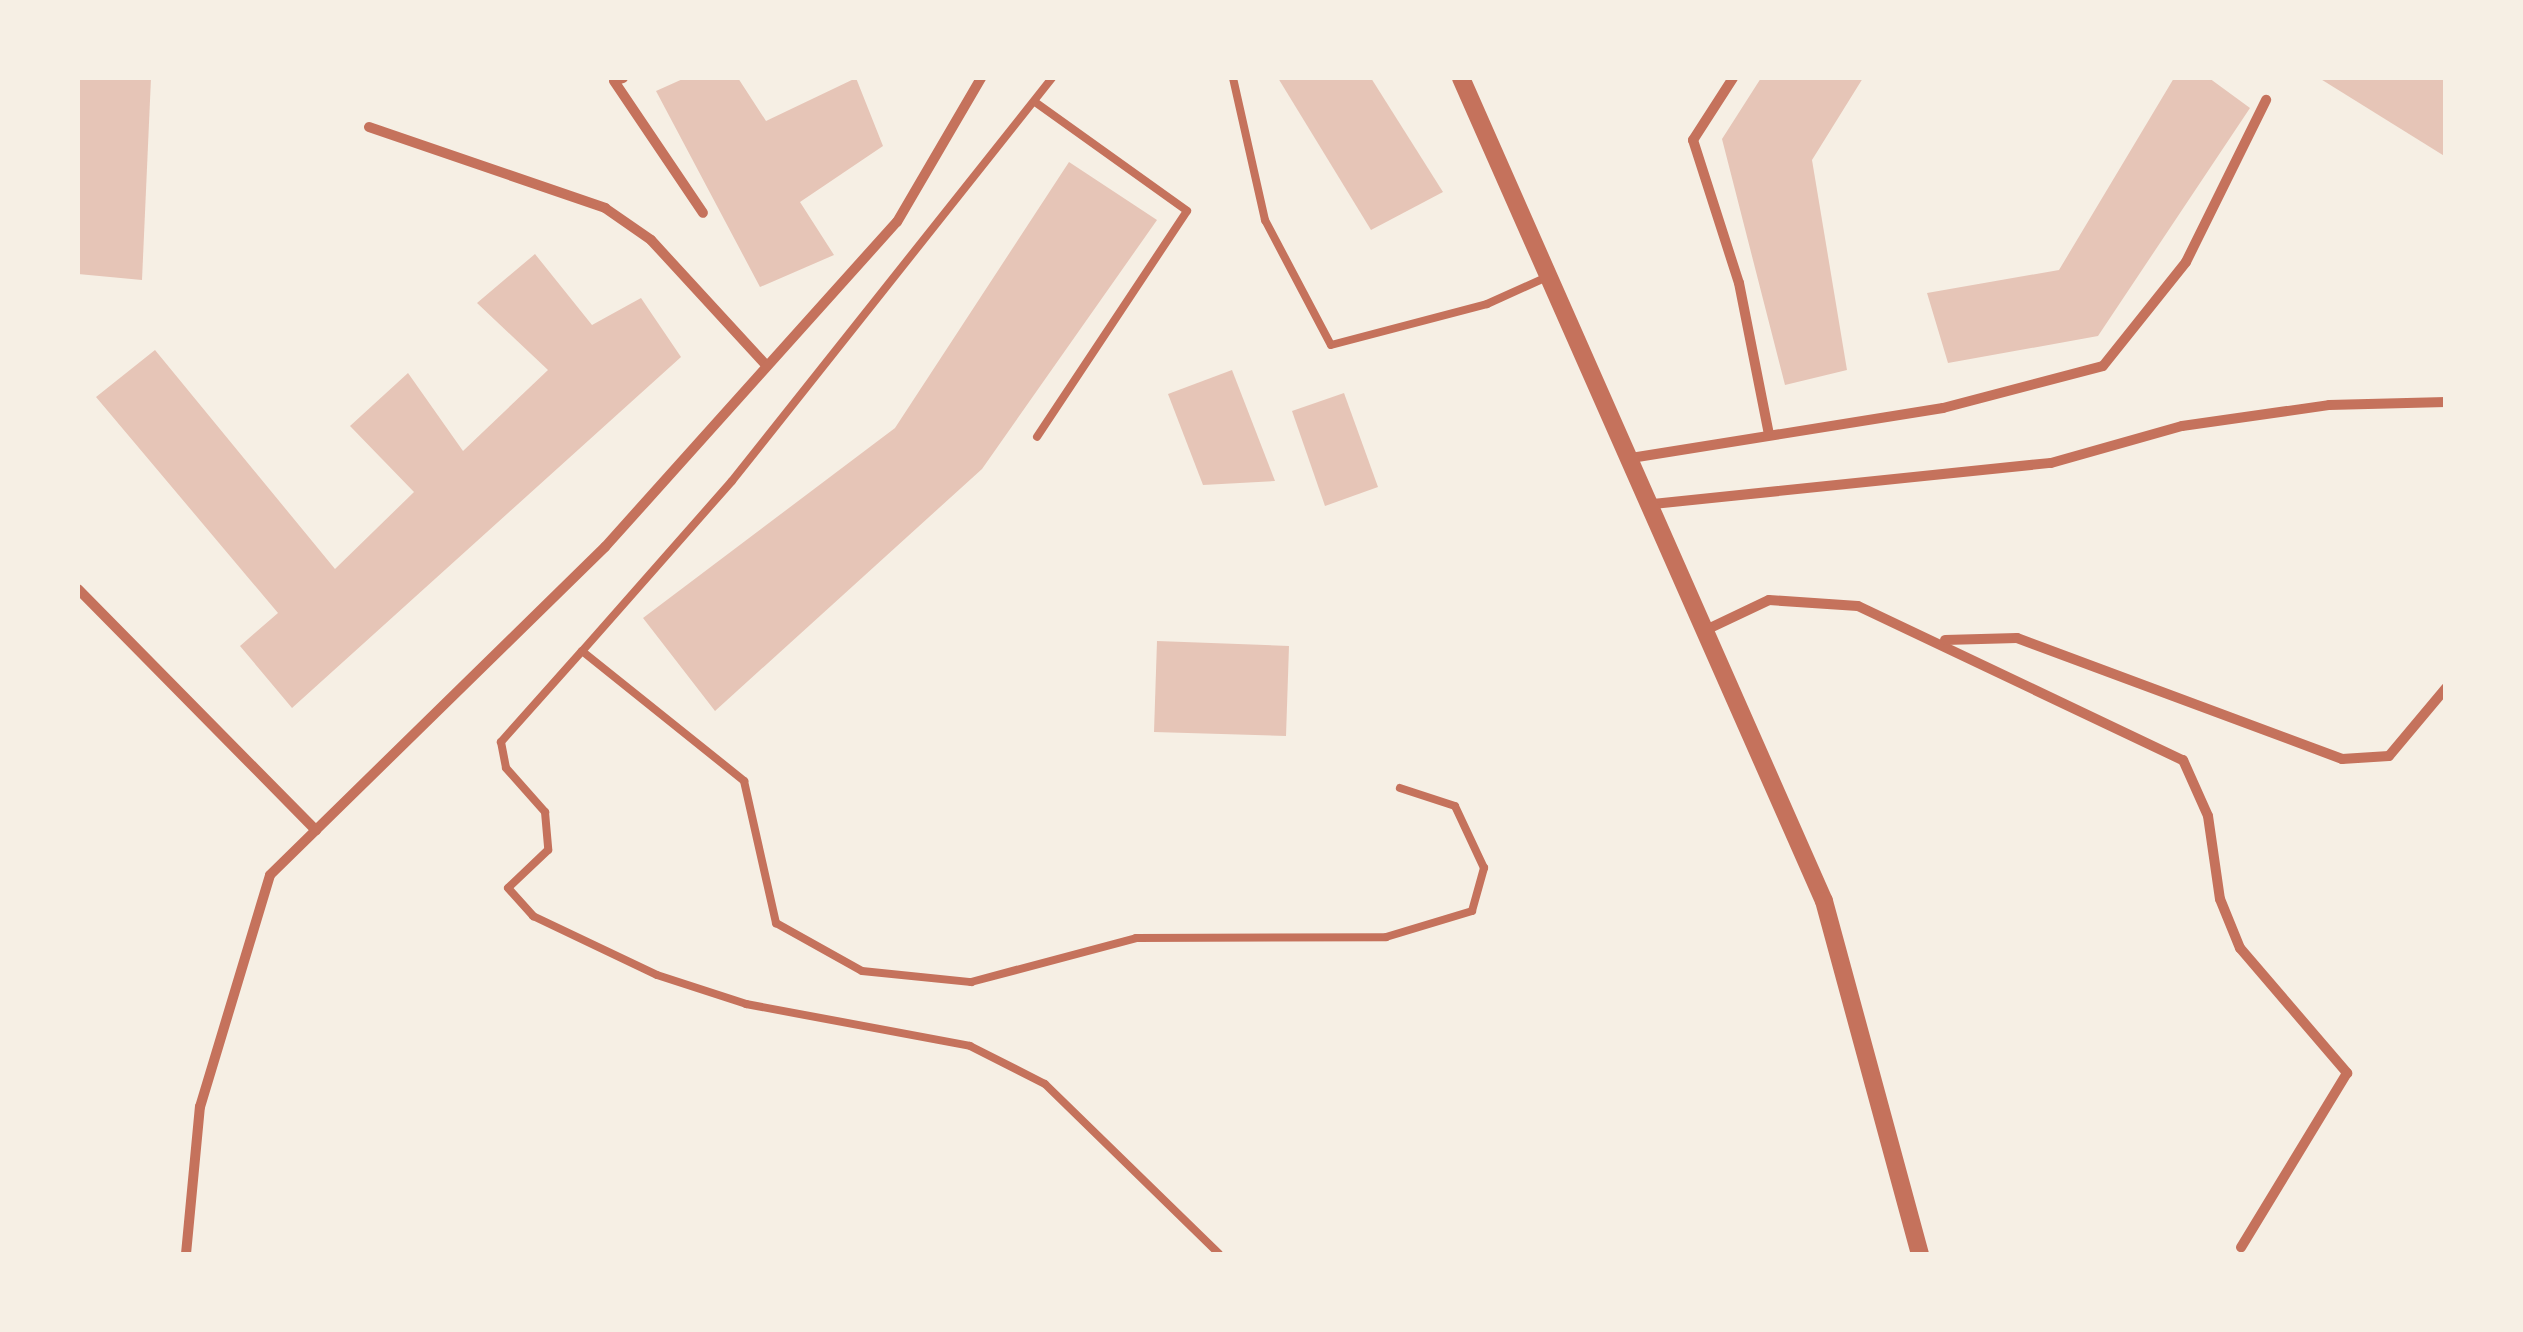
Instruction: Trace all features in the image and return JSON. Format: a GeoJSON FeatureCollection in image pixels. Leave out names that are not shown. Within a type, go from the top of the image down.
{"type":"FeatureCollection","features":[{"type":"Feature","properties":{"kind":"street"},"geometry":{"type":"LineString","coordinates":[[623,78],[614,81],[703,213]]}},
{"type":"Feature","properties":{"kind":"street"},"geometry":{"type":"LineString","coordinates":[[186,1254],[200,1107],[270,875],[605,548],[897,222],[981,78]]}},
{"type":"Feature","properties":{"kind":"street"},"geometry":{"type":"LineString","coordinates":[[1461,78],[1710,628],[1824,901],[1920,1254]]}},
{"type":"Feature","properties":{"kind":"street"},"geometry":{"type":"LineString","coordinates":[[1733,78],[1693,140],[1739,283],[1769,435]]}},
{"type":"Feature","properties":{"kind":"street"},"geometry":{"type":"LineString","coordinates":[[1632,458],[1943,408],[2102,366],[2186,262],[2266,100]]}},
{"type":"Feature","properties":{"kind":"street"},"geometry":{"type":"LineString","coordinates":[[369,127],[605,208],[650,240],[767,366]]}},
{"type":"Feature","properties":{"kind":"street"},"geometry":{"type":"LineString","coordinates":[[1653,504],[2050,463],[2182,426],[2329,405],[2446,402]]}},
{"type":"Feature","properties":{"kind":"street"},"geometry":{"type":"LineString","coordinates":[[78,589],[316,830]]}},
{"type":"Feature","properties":{"kind":"street"},"geometry":{"type":"LineString","coordinates":[[1710,628],[1768,600],[1858,606],[1943,640],[2183,760],[2208,816],[2220,899],[2240,948],[2347,1073],[2241,1247]]}},
{"type":"Feature","properties":{"kind":"street"},"geometry":{"type":"LineString","coordinates":[[1943,640],[2018,638],[2342,759],[2388,756],[2446,688]]}},
{"type":"Feature","properties":{"kind":"lane"},"geometry":{"type":"LineString","coordinates":[[1052,78],[732,481],[501,742],[506,768],[545,812],[548,850],[508,888],[533,916],[657,975],[746,1004],[970,1046],[1044,1084],[1220,1254]]}},
{"type":"Feature","properties":{"kind":"lane"},"geometry":{"type":"LineString","coordinates":[[1234,78],[1265,220],[1330,345],[1487,304],[1552,275]]}},
{"type":"Feature","properties":{"kind":"lane"},"geometry":{"type":"LineString","coordinates":[[1036,102],[1187,211],[1036,437]]}},
{"type":"Feature","properties":{"kind":"lane"},"geometry":{"type":"LineString","coordinates":[[582,650],[744,781],[776,923],[862,970],[971,982],[1136,938],[1386,937],[1472,912],[1484,868],[1455,806],[1400,788]]}},
{"type":"Feature","properties":{"kind":"building"},"geometry":{"type":"Polygon","coordinates":[[[78,78],[151,78],[142,280],[78,274],[78,78]]]}},
{"type":"Feature","properties":{"kind":"building"},"geometry":{"type":"Polygon","coordinates":[[[685,78],[738,78],[766,121],[856,78],[883,146],[800,202],[834,255],[760,287],[656,91],[685,78]]]}},
{"type":"Feature","properties":{"kind":"building"},"geometry":{"type":"Polygon","coordinates":[[[1278,78],[1371,78],[1443,192],[1371,230],[1278,78]]]}},
{"type":"Feature","properties":{"kind":"building"},"geometry":{"type":"Polygon","coordinates":[[[1761,78],[1863,78],[1812,160],[1847,370],[1785,385],[1722,139],[1761,78]]]}},
{"type":"Feature","properties":{"kind":"building"},"geometry":{"type":"Polygon","coordinates":[[[2174,78],[2209,78],[2250,108],[2098,336],[1948,363],[1927,293],[2059,270],[2174,78]]]}},
{"type":"Feature","properties":{"kind":"building"},"geometry":{"type":"Polygon","coordinates":[[[2319,78],[2446,78],[2446,157],[2319,78]]]}},
{"type":"Feature","properties":{"kind":"building"},"geometry":{"type":"Polygon","coordinates":[[[1069,162],[1157,220],[982,469],[715,711],[643,618],[895,428],[1069,162]]]}},
{"type":"Feature","properties":{"kind":"building"},"geometry":{"type":"Polygon","coordinates":[[[535,254],[592,325],[641,298],[681,357],[292,708],[240,646],[278,613],[96,397],[155,350],[335,569],[414,492],[350,426],[408,373],[463,451],[548,370],[477,303],[535,254]]]}},
{"type":"Feature","properties":{"kind":"building"},"geometry":{"type":"Polygon","coordinates":[[[1232,370],[1275,481],[1203,485],[1168,394],[1232,370]]]}},
{"type":"Feature","properties":{"kind":"building"},"geometry":{"type":"Polygon","coordinates":[[[1344,393],[1378,487],[1325,506],[1292,411],[1344,393]]]}},
{"type":"Feature","properties":{"kind":"building"},"geometry":{"type":"Polygon","coordinates":[[[1157,641],[1289,646],[1286,736],[1154,732],[1157,641]]]}}]}
